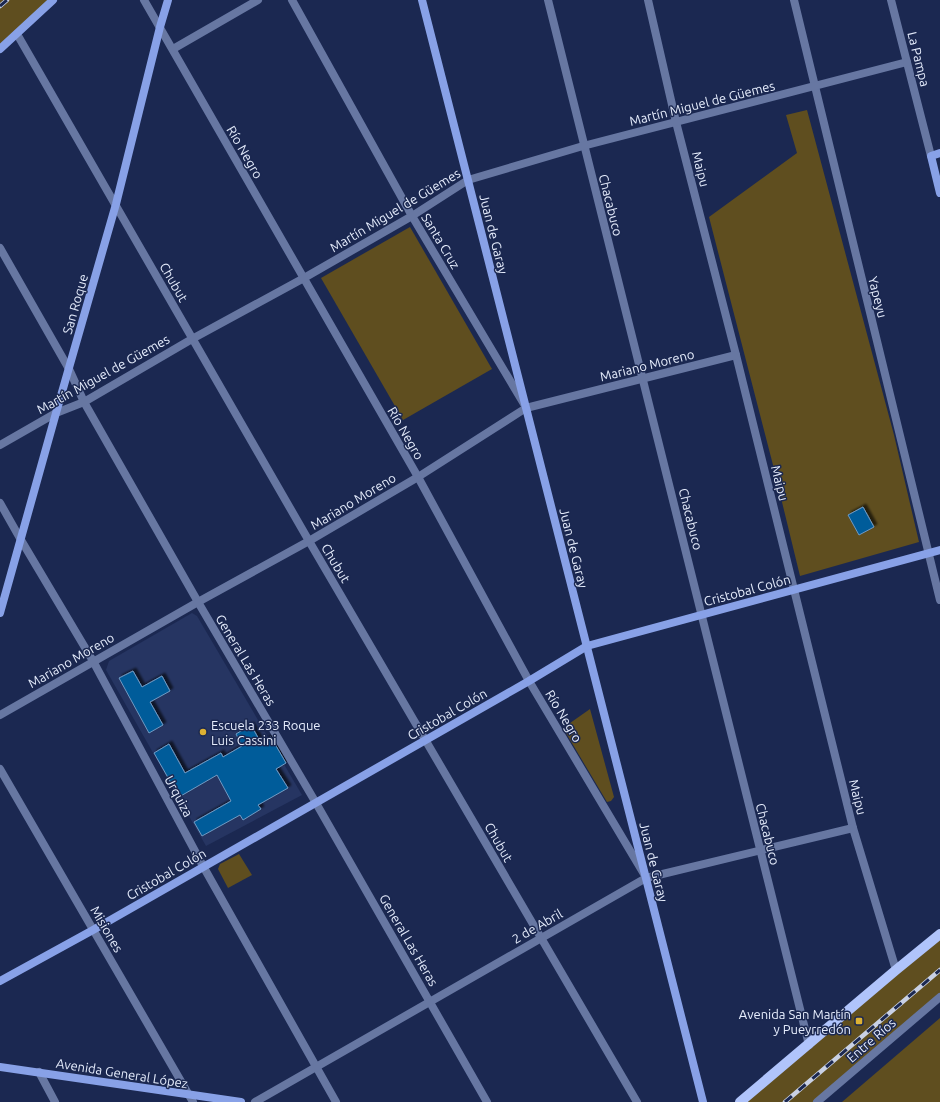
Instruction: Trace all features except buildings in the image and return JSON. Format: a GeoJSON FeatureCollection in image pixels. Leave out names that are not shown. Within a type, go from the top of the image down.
{"type":"FeatureCollection","features":[{"type":"Feature","properties":{"kind":"main road"},"geometry":{"type":"LineString","coordinates":[[740,1102],[940,934]]}},
{"type":"Feature","properties":{"kind":"street"},"geometry":{"type":"LineString","coordinates":[[0,49],[53,0]]}},
{"type":"Feature","properties":{"kind":"street","name":"Río Negro"},"geometry":{"type":"LineString","coordinates":[[144,0],[418,477],[529,681],[646,878]]}},
{"type":"Feature","properties":{"kind":"street","name":"San Roque"},"geometry":{"type":"LineString","coordinates":[[0,613],[116,204],[168,0]]}},
{"type":"Feature","properties":{"kind":"street"},"geometry":{"type":"LineString","coordinates":[[173,49],[258,0]]}},
{"type":"Feature","properties":{"kind":"street","name":"Santa Cruz"},"geometry":{"type":"LineString","coordinates":[[292,0],[412,216],[526,408]]}},
{"type":"Feature","properties":{"kind":"street","name":"Juan de Garay"},"geometry":{"type":"LineString","coordinates":[[422,0],[703,1102]]}},
{"type":"Feature","properties":{"kind":"street","name":"Chacabuco"},"geometry":{"type":"LineString","coordinates":[[548,0],[583,146],[643,379],[809,1045]]}},
{"type":"Feature","properties":{"kind":"street","name":"Maipu"},"geometry":{"type":"LineString","coordinates":[[648,0],[676,122],[736,355],[853,828],[896,970]]}},
{"type":"Feature","properties":{"kind":"street","name":"Yapeyu"},"geometry":{"type":"LineString","coordinates":[[794,0],[940,600]]}},
{"type":"Feature","properties":{"kind":"street","name":"La Pampa"},"geometry":{"type":"LineString","coordinates":[[892,0],[940,193]]}},
{"type":"Feature","properties":{"kind":"street","name":"Chubut"},"geometry":{"type":"LineString","coordinates":[[17,34],[309,541],[637,1102]]}},
{"type":"Feature","properties":{"kind":"street","name":"Martín Miguel de Güemes"},"geometry":{"type":"LineString","coordinates":[[0,445],[56,413],[84,402],[192,338],[304,278],[412,216],[468,180],[583,146],[907,62]]}},
{"type":"Feature","properties":{"kind":"street"},"geometry":{"type":"LineString","coordinates":[[930,156],[940,153]]}},
{"type":"Feature","properties":{"kind":"street","name":"General Las Heras"},"geometry":{"type":"LineString","coordinates":[[0,248],[69,369],[84,402],[198,602],[316,803],[487,1102]]}},
{"type":"Feature","properties":{"kind":"street","name":"Mariano Moreno"},"geometry":{"type":"LineString","coordinates":[[0,715],[93,661],[309,541],[418,477],[526,408],[736,355]]}},
{"type":"Feature","properties":{"kind":"street","name":"Urquiza"},"geometry":{"type":"LineString","coordinates":[[0,503],[93,661],[203,866],[336,1102]]}},
{"type":"Feature","properties":{"kind":"street","name":"Cristobal Colón"},"geometry":{"type":"LineString","coordinates":[[0,981],[93,930],[316,803],[529,681],[587,646],[940,550]]}},
{"type":"Feature","properties":{"kind":"street","name":"Misiones"},"geometry":{"type":"LineString","coordinates":[[0,769],[191,1099]]}},
{"type":"Feature","properties":{"kind":"street","name":"2 de Abril"},"geometry":{"type":"LineString","coordinates":[[255,1102],[646,878],[853,828]]}},
{"type":"Feature","properties":{"kind":"street","name":"Entre Ríos"},"geometry":{"type":"LineString","coordinates":[[817,1102],[940,997]]}},
{"type":"Feature","properties":{"kind":"street","name":"Avenida General López"},"geometry":{"type":"LineString","coordinates":[[0,1067],[39,1072],[191,1099],[241,1102]]}},
{"type":"Feature","properties":{"kind":"street"},"geometry":{"type":"LineString","coordinates":[[39,1072],[55,1102]]}},
{"type":"Feature","properties":{"kind":"shaded area"},"geometry":{"type":"Polygon","coordinates":[[[0,0],[53,0],[0,49],[0,0]]]}},
{"type":"Feature","properties":{"kind":"shaded area"},"geometry":{"type":"Polygon","coordinates":[[[807,110],[894,435],[919,542],[800,576],[709,217],[797,153],[786,115],[807,110]]]}},
{"type":"Feature","properties":{"kind":"shaded area"},"geometry":{"type":"Polygon","coordinates":[[[410,227],[492,369],[403,420],[321,278],[410,227]]]}},
{"type":"Feature","properties":{"kind":"shaded area","name":"Escuela 233 Roque Luis Cassini"},"geometry":{"type":"Polygon","coordinates":[[[192,613],[197,616],[302,795],[206,846],[106,670],[109,661],[192,613]]]}},
{"type":"Feature","properties":{"kind":"shaded area"},"geometry":{"type":"Polygon","coordinates":[[[590,709],[614,797],[611,801],[607,802],[563,728],[590,709]]]}},
{"type":"Feature","properties":{"kind":"shaded area"},"geometry":{"type":"Polygon","coordinates":[[[239,854],[252,875],[228,888],[218,869],[220,864],[239,854]]]}},
{"type":"Feature","properties":{"kind":"shaded area"},"geometry":{"type":"Polygon","coordinates":[[[940,934],[940,997],[817,1102],[740,1102],[940,934]]]}},
{"type":"Feature","properties":{"kind":"shaded area"},"geometry":{"type":"Polygon","coordinates":[[[940,1018],[940,1102],[842,1102],[940,1018]]]}},
{"type":"Feature","properties":{"kind":"railway"},"geometry":{"type":"LineString","coordinates":[[0,6],[7,0]]}},
{"type":"Feature","properties":{"kind":"railway"},"geometry":{"type":"LineString","coordinates":[[785,1102],[940,970]]}},
{"type":"Feature","properties":{"kind":"place","name":"Escuela 233 Roque Luis Cassini"},"geometry":{"type":"Point","coordinates":[203,732]}},
{"type":"Feature","properties":{"kind":"place","name":"Avenida San Martín y Pueyrredón"},"geometry":{"type":"Point","coordinates":[859,1021]}}]}
